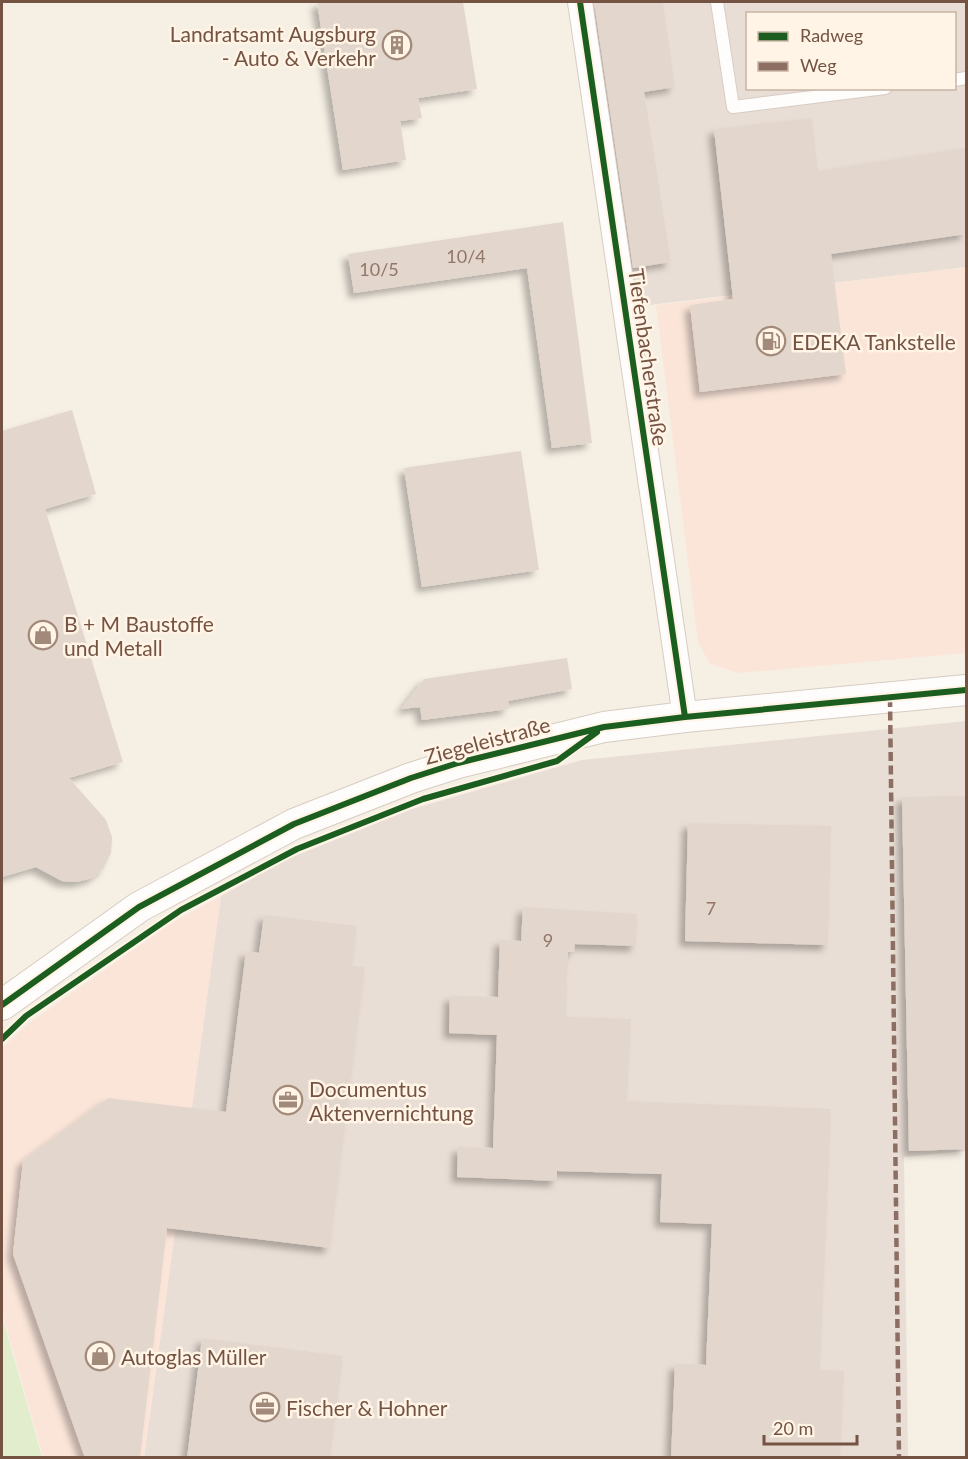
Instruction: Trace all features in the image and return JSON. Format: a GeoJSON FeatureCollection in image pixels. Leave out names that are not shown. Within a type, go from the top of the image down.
{"type":"FeatureCollection","features":[{"type":"Feature","properties":{"kind":"street","name":"Tiefenbacherstraße"},"geometry":{"type":"LineString","coordinates":[[580,2],[685,717]]}},
{"type":"Feature","properties":{"kind":"street","name":"Ziegeleistraße"},"geometry":{"type":"LineString","coordinates":[[2,1005],[139,907],[294,824],[411,778],[458,763],[604,727],[966,690]]}},
{"type":"Feature","properties":{"kind":"lane"},"geometry":{"type":"LineString","coordinates":[[717,2],[733,107],[869,90]]}},
{"type":"Feature","properties":{"kind":"shaded area"},"geometry":{"type":"Polygon","coordinates":[[[590,2],[966,2],[966,267],[633,307],[590,2]]]}},
{"type":"Feature","properties":{"kind":"shaded area"},"geometry":{"type":"Polygon","coordinates":[[[966,267],[966,653],[738,673],[710,664],[698,642],[656,305],[966,267]]]}},
{"type":"Feature","properties":{"kind":"shaded area"},"geometry":{"type":"Polygon","coordinates":[[[966,721],[966,1151],[904,1157],[908,1457],[144,1458],[221,896],[290,858],[412,809],[582,760],[966,721]]]}},
{"type":"Feature","properties":{"kind":"shaded area"},"geometry":{"type":"Polygon","coordinates":[[[221,896],[144,1457],[43,1457],[2,1312],[2,1048],[28,1024],[173,922],[221,896]]]}},
{"type":"Feature","properties":{"kind":"green space"},"geometry":{"type":"Polygon","coordinates":[[[2,1316],[42,1457],[4,1457],[2,1449],[2,1316]]]}},
{"type":"Feature","properties":{"kind":"building","name":"Landratsamt Augsburg - Auto & Verkehr"},"geometry":{"type":"Polygon","coordinates":[[[317,2],[463,2],[477,89],[418,98],[422,118],[400,121],[406,160],[343,170],[317,2]]]}},
{"type":"Feature","properties":{"kind":"building"},"geometry":{"type":"Polygon","coordinates":[[[594,2],[663,2],[675,87],[644,92],[671,262],[633,268],[594,2]]]}},
{"type":"Feature","properties":{"kind":"building"},"geometry":{"type":"Polygon","coordinates":[[[812,118],[818,171],[966,148],[966,234],[831,254],[846,374],[700,392],[690,305],[733,299],[714,129],[812,118]]]}},
{"type":"Feature","properties":{"kind":"building"},"geometry":{"type":"Polygon","coordinates":[[[563,222],[592,443],[552,448],[527,268],[354,293],[348,254],[563,222]]]}},
{"type":"Feature","properties":{"kind":"building","name":"B + M Baustoffe und Metall"},"geometry":{"type":"Polygon","coordinates":[[[72,410],[96,494],[45,509],[123,762],[69,778],[106,820],[112,837],[111,853],[103,869],[92,878],[77,882],[62,881],[36,867],[2,877],[2,431],[72,410]]]}},
{"type":"Feature","properties":{"kind":"building"},"geometry":{"type":"Polygon","coordinates":[[[521,451],[539,570],[422,587],[404,468],[521,451]]]}},
{"type":"Feature","properties":{"kind":"building"},"geometry":{"type":"Polygon","coordinates":[[[567,658],[572,689],[508,701],[509,709],[422,720],[420,707],[401,709],[424,679],[567,658]]]}},
{"type":"Feature","properties":{"kind":"building"},"geometry":{"type":"Polygon","coordinates":[[[966,796],[966,1149],[909,1151],[902,797],[966,796]]]}},
{"type":"Feature","properties":{"kind":"building"},"geometry":{"type":"Polygon","coordinates":[[[688,823],[831,826],[828,945],[685,941],[688,823]]]}},
{"type":"Feature","properties":{"kind":"building"},"geometry":{"type":"Polygon","coordinates":[[[523,907],[637,914],[636,946],[575,944],[574,952],[568,952],[566,1017],[631,1019],[627,1101],[831,1109],[820,1370],[844,1371],[840,1458],[671,1458],[675,1364],[706,1365],[712,1224],[660,1222],[662,1174],[557,1171],[557,1181],[457,1177],[458,1147],[493,1148],[497,1035],[449,1033],[450,996],[498,997],[500,940],[521,941],[523,907]]]}},
{"type":"Feature","properties":{"kind":"building"},"geometry":{"type":"Polygon","coordinates":[[[264,915],[357,926],[352,966],[365,967],[330,1248],[167,1228],[140,1458],[85,1458],[13,1254],[23,1161],[108,1098],[226,1112],[246,951],[259,953],[264,915]]]}},
{"type":"Feature","properties":{"kind":"building","name":"Fischer & Hohner"},"geometry":{"type":"Polygon","coordinates":[[[202,1338],[343,1356],[330,1458],[187,1458],[202,1338]]]}},
{"type":"Feature","properties":{"kind":"marked path"},"geometry":{"type":"LineString","coordinates":[[890,698],[899,1458]]}},
{"type":"Feature","properties":{"kind":"cycle path"},"geometry":{"type":"LineString","coordinates":[[580,2],[685,717]]}},
{"type":"Feature","properties":{"kind":"cycle path"},"geometry":{"type":"LineString","coordinates":[[2,1005],[139,907],[294,824],[411,778],[458,763],[604,727],[966,690]]}},
{"type":"Feature","properties":{"kind":"cycle path"},"geometry":{"type":"LineString","coordinates":[[2,1039],[26,1016],[181,910],[297,849],[423,799],[557,761],[597,732]]}},
{"type":"Feature","properties":{"kind":"place","name":"Landratsamt Augsburg - Auto & Verkehr"},"geometry":{"type":"Point","coordinates":[397,45]}},
{"type":"Feature","properties":{"kind":"place","name":"EDEKA Tankstelle"},"geometry":{"type":"Point","coordinates":[771,341]}},
{"type":"Feature","properties":{"kind":"place","name":"B + M Baustoffe und Metall"},"geometry":{"type":"Point","coordinates":[43,635]}},
{"type":"Feature","properties":{"kind":"place","name":"Documentus Aktenvernichtung"},"geometry":{"type":"Point","coordinates":[288,1100]}},
{"type":"Feature","properties":{"kind":"place","name":"Autoglas Müller"},"geometry":{"type":"Point","coordinates":[100,1356]}},
{"type":"Feature","properties":{"kind":"place","name":"Fischer & Hohner"},"geometry":{"type":"Point","coordinates":[265,1407]}}]}
